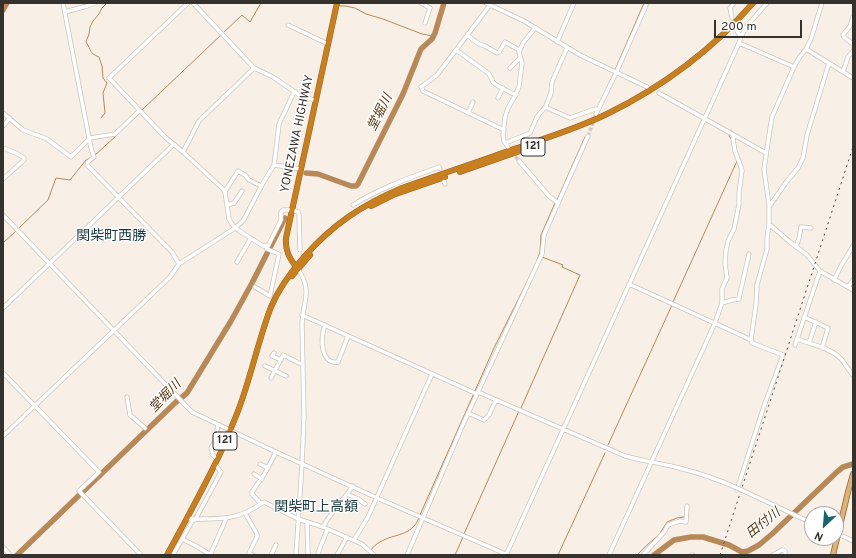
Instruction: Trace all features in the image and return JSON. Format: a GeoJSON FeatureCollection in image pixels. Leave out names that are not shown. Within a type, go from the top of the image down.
{"type":"FeatureCollection","features":[{"type":"Feature","properties":{"kind":"highway","name":"YONEZAWA HIGHWAY"},"geometry":{"type":"LineString","coordinates":[[297,268],[287,253],[286,244],[337,3]]}},
{"type":"Feature","properties":{"kind":"highway","name":"121"},"geometry":{"type":"LineString","coordinates":[[267,320],[284,289],[312,247],[329,231],[352,214],[383,196],[402,188],[571,129],[607,114],[676,73],[727,31],[753,3]]}},
{"type":"Feature","properties":{"kind":"highway","name":"121"},"geometry":{"type":"LineString","coordinates":[[167,555],[192,519],[230,430],[242,400],[261,337],[276,296],[286,279],[322,242],[353,217],[388,198],[572,132],[602,119],[632,103],[660,86],[698,59],[734,28],[757,3]]}},
{"type":"Feature","properties":{"kind":"highway"},"geometry":{"type":"LineString","coordinates":[[273,303],[270,296],[276,296]]}},
{"type":"Feature","properties":{"kind":"main road"},"geometry":{"type":"LineString","coordinates":[[844,510],[853,475]]}},
{"type":"Feature","properties":{"kind":"street"},"geometry":{"type":"LineString","coordinates":[[63,3],[94,156],[87,165],[172,252],[179,264]]}},
{"type":"Feature","properties":{"kind":"street"},"geometry":{"type":"LineString","coordinates":[[65,12],[95,3]]}},
{"type":"Feature","properties":{"kind":"street"},"geometry":{"type":"LineString","coordinates":[[188,3],[109,79],[165,137],[216,181],[225,191],[230,221],[235,228],[263,246],[279,254],[270,296],[255,287]]}},
{"type":"Feature","properties":{"kind":"street"},"geometry":{"type":"LineString","coordinates":[[193,3],[254,68],[274,77],[298,94],[316,101]]}},
{"type":"Feature","properties":{"kind":"street"},"geometry":{"type":"LineString","coordinates":[[421,3],[430,8],[426,22]]}},
{"type":"Feature","properties":{"kind":"street"},"geometry":{"type":"LineString","coordinates":[[486,3],[524,21],[567,48],[647,87]]}},
{"type":"Feature","properties":{"kind":"street"},"geometry":{"type":"LineString","coordinates":[[557,42],[574,3]]}},
{"type":"Feature","properties":{"kind":"street"},"geometry":{"type":"LineString","coordinates":[[596,114],[647,3]]}},
{"type":"Feature","properties":{"kind":"street"},"geometry":{"type":"LineString","coordinates":[[732,18],[730,8],[734,3]]}},
{"type":"Feature","properties":{"kind":"street"},"geometry":{"type":"LineString","coordinates":[[3,215],[192,412],[302,464],[507,555],[741,37],[746,27],[767,3]]}},
{"type":"Feature","properties":{"kind":"street"},"geometry":{"type":"LineString","coordinates":[[751,340],[757,285],[767,249],[769,207],[764,169],[772,117],[794,67],[806,49],[814,30],[822,3]]}},
{"type":"Feature","properties":{"kind":"street"},"geometry":{"type":"LineString","coordinates":[[490,5],[437,75],[422,86],[421,89],[504,130]]}},
{"type":"Feature","properties":{"kind":"street"},"geometry":{"type":"LineString","coordinates":[[853,17],[850,26],[843,35],[853,44]]}},
{"type":"Feature","properties":{"kind":"street"},"geometry":{"type":"LineString","coordinates":[[288,25],[328,44]]}},
{"type":"Feature","properties":{"kind":"street"},"geometry":{"type":"LineString","coordinates":[[508,147],[505,143],[503,135],[505,114],[516,95],[518,87],[522,63],[519,50],[535,28]]}},
{"type":"Feature","properties":{"kind":"street"},"geometry":{"type":"LineString","coordinates":[[737,31],[741,37]]}},
{"type":"Feature","properties":{"kind":"street"},"geometry":{"type":"LineString","coordinates":[[467,35],[479,44],[497,53],[505,42],[519,50]]}},
{"type":"Feature","properties":{"kind":"street"},"geometry":{"type":"LineString","coordinates":[[739,43],[794,67]]}},
{"type":"Feature","properties":{"kind":"street"},"geometry":{"type":"LineString","coordinates":[[505,143],[528,134],[537,117],[545,107],[551,93],[552,82],[567,48]]}},
{"type":"Feature","properties":{"kind":"street"},"geometry":{"type":"LineString","coordinates":[[806,49],[853,78]]}},
{"type":"Feature","properties":{"kind":"street"},"geometry":{"type":"LineString","coordinates":[[456,50],[488,73],[493,82],[516,95]]}},
{"type":"Feature","properties":{"kind":"street"},"geometry":{"type":"LineString","coordinates":[[843,72],[848,58],[853,51]]}},
{"type":"Feature","properties":{"kind":"street"},"geometry":{"type":"LineString","coordinates":[[510,68],[520,58]]}},
{"type":"Feature","properties":{"kind":"street"},"geometry":{"type":"LineString","coordinates":[[769,207],[798,168],[803,158],[807,136],[829,63]]}},
{"type":"Feature","properties":{"kind":"street"},"geometry":{"type":"LineString","coordinates":[[183,152],[199,121],[254,68]]}},
{"type":"Feature","properties":{"kind":"street"},"geometry":{"type":"LineString","coordinates":[[498,98],[503,88]]}},
{"type":"Feature","properties":{"kind":"street"},"geometry":{"type":"LineString","coordinates":[[3,436],[170,277],[179,264],[235,228],[243,221],[261,186],[274,165],[279,124],[294,92]]}},
{"type":"Feature","properties":{"kind":"street"},"geometry":{"type":"LineString","coordinates":[[659,93],[766,153]]}},
{"type":"Feature","properties":{"kind":"street"},"geometry":{"type":"LineString","coordinates":[[468,113],[473,102]]}},
{"type":"Feature","properties":{"kind":"street"},"geometry":{"type":"LineString","coordinates":[[545,107],[570,118],[595,109],[598,110]]}},
{"type":"Feature","properties":{"kind":"street"},"geometry":{"type":"LineString","coordinates":[[3,113],[23,130],[47,139],[71,157],[90,138],[115,134],[139,111]]}},
{"type":"Feature","properties":{"kind":"street"},"geometry":{"type":"LineString","coordinates":[[3,126],[10,118]]}},
{"type":"Feature","properties":{"kind":"street"},"geometry":{"type":"LineString","coordinates":[[609,555],[722,303],[722,289],[727,278],[725,263],[728,241],[734,229],[740,204],[739,193],[742,174],[735,151],[733,139],[734,135]]}},
{"type":"Feature","properties":{"kind":"street"},"geometry":{"type":"LineString","coordinates":[[407,555],[468,413],[542,254],[544,235],[588,136]]}},
{"type":"Feature","properties":{"kind":"street"},"geometry":{"type":"LineString","coordinates":[[3,308],[174,144]]}},
{"type":"Feature","properties":{"kind":"street"},"geometry":{"type":"LineString","coordinates":[[3,148],[21,156],[24,160],[3,179]]}},
{"type":"Feature","properties":{"kind":"street"},"geometry":{"type":"LineString","coordinates":[[519,161],[549,196],[558,203]]}},
{"type":"Feature","properties":{"kind":"street"},"geometry":{"type":"LineString","coordinates":[[274,165],[301,169]]}},
{"type":"Feature","properties":{"kind":"street"},"geometry":{"type":"LineString","coordinates":[[353,205],[372,194],[407,178],[439,167],[440,169]]}},
{"type":"Feature","properties":{"kind":"street"},"geometry":{"type":"LineString","coordinates":[[225,191],[238,171],[245,175],[249,180],[261,186]]}},
{"type":"Feature","properties":{"kind":"street"},"geometry":{"type":"LineString","coordinates":[[228,205],[234,203],[242,192]]}},
{"type":"Feature","properties":{"kind":"street"},"geometry":{"type":"LineString","coordinates":[[268,248],[281,220],[283,210],[292,210],[298,212],[299,214],[300,250]]}},
{"type":"Feature","properties":{"kind":"street"},"geometry":{"type":"LineString","coordinates":[[769,224],[807,255],[820,271],[853,290]]}},
{"type":"Feature","properties":{"kind":"street"},"geometry":{"type":"LineString","coordinates":[[796,246],[801,227],[810,228]]}},
{"type":"Feature","properties":{"kind":"street"},"geometry":{"type":"LineString","coordinates":[[237,262],[251,238]]}},
{"type":"Feature","properties":{"kind":"street"},"geometry":{"type":"LineString","coordinates":[[834,280],[840,266],[853,246]]}},
{"type":"Feature","properties":{"kind":"street"},"geometry":{"type":"LineString","coordinates":[[722,303],[739,299],[749,254]]}},
{"type":"Feature","properties":{"kind":"street"},"geometry":{"type":"LineString","coordinates":[[296,555],[304,417],[302,315],[307,290],[304,280],[297,268]]}},
{"type":"Feature","properties":{"kind":"street"},"geometry":{"type":"LineString","coordinates":[[795,345],[820,271]]}},
{"type":"Feature","properties":{"kind":"street"},"geometry":{"type":"LineString","coordinates":[[848,287],[853,280]]}},
{"type":"Feature","properties":{"kind":"street"},"geometry":{"type":"LineString","coordinates":[[629,284],[751,340],[752,343],[782,355],[736,488]]}},
{"type":"Feature","properties":{"kind":"street"},"geometry":{"type":"LineString","coordinates":[[302,315],[432,374],[564,429],[614,452],[634,459],[678,468],[718,480],[804,519]]}},
{"type":"Feature","properties":{"kind":"street"},"geometry":{"type":"LineString","coordinates":[[804,317],[828,328],[822,348]]}},
{"type":"Feature","properties":{"kind":"street"},"geometry":{"type":"LineString","coordinates":[[809,343],[816,322]]}},
{"type":"Feature","properties":{"kind":"street"},"geometry":{"type":"LineString","coordinates":[[325,325],[322,336],[323,349],[326,357],[330,360],[337,363],[338,362],[348,336]]}},
{"type":"Feature","properties":{"kind":"street"},"geometry":{"type":"LineString","coordinates":[[798,339],[838,356],[853,375]]}},
{"type":"Feature","properties":{"kind":"street"},"geometry":{"type":"LineString","coordinates":[[274,353],[272,356],[281,360]]}},
{"type":"Feature","properties":{"kind":"street"},"geometry":{"type":"LineString","coordinates":[[271,378],[283,355],[303,365]]}},
{"type":"Feature","properties":{"kind":"street"},"geometry":{"type":"LineString","coordinates":[[265,366],[286,376]]}},
{"type":"Feature","properties":{"kind":"street"},"geometry":{"type":"LineString","coordinates":[[3,373],[99,472],[79,491],[140,555]]}},
{"type":"Feature","properties":{"kind":"street"},"geometry":{"type":"LineString","coordinates":[[354,540],[377,498],[432,374]]}},
{"type":"Feature","properties":{"kind":"street"},"geometry":{"type":"LineString","coordinates":[[126,397],[130,415],[145,428]]}},
{"type":"Feature","properties":{"kind":"street"},"geometry":{"type":"LineString","coordinates":[[468,413],[484,420],[490,415],[496,400]]}},
{"type":"Feature","properties":{"kind":"street"},"geometry":{"type":"LineString","coordinates":[[173,555],[192,519],[221,472],[212,448],[218,425]]}},
{"type":"Feature","properties":{"kind":"street"},"geometry":{"type":"LineString","coordinates":[[261,504],[252,494],[276,452]]}},
{"type":"Feature","properties":{"kind":"street"},"geometry":{"type":"LineString","coordinates":[[260,464],[268,468]]}},
{"type":"Feature","properties":{"kind":"street"},"geometry":{"type":"LineString","coordinates":[[254,474],[262,478]]}},
{"type":"Feature","properties":{"kind":"street"},"geometry":{"type":"LineString","coordinates":[[318,553],[327,520],[353,486]]}},
{"type":"Feature","properties":{"kind":"street"},"geometry":{"type":"LineString","coordinates":[[347,494],[365,504]]}},
{"type":"Feature","properties":{"kind":"street"},"geometry":{"type":"LineString","coordinates":[[192,519],[226,519],[246,513],[264,502],[298,519],[354,540],[362,544],[374,555]]}},
{"type":"Feature","properties":{"kind":"street"},"geometry":{"type":"LineString","coordinates":[[643,555],[668,526],[680,521],[686,522],[687,506]]}},
{"type":"Feature","properties":{"kind":"street"},"geometry":{"type":"LineString","coordinates":[[246,513],[257,534],[249,554],[253,555]]}},
{"type":"Feature","properties":{"kind":"street"},"geometry":{"type":"LineString","coordinates":[[182,539],[211,554],[226,519]]}},
{"type":"Feature","properties":{"kind":"street"},"geometry":{"type":"LineString","coordinates":[[307,522],[308,555]]}},
{"type":"Feature","properties":{"kind":"street"},"geometry":{"type":"LineString","coordinates":[[337,555],[347,537]]}},
{"type":"Feature","properties":{"kind":"street"},"geometry":{"type":"LineString","coordinates":[[271,555],[276,545]]}},
{"type":"Feature","properties":{"kind":"street"},"geometry":{"type":"LineString","coordinates":[[215,546],[220,548]]}},
{"type":"Feature","properties":{"kind":"street"},"geometry":{"type":"LineString","coordinates":[[3,547],[10,555]]}},
{"type":"Feature","properties":{"kind":"street"},"geometry":{"type":"LineString","coordinates":[[773,555],[783,550],[785,551],[785,555]]}},
{"type":"Feature","properties":{"kind":"waterway"},"geometry":{"type":"LineString","coordinates":[[3,10],[7,3]]}},
{"type":"Feature","properties":{"kind":"waterway"},"geometry":{"type":"LineString","coordinates":[[101,118],[105,113],[103,93],[107,83],[103,78],[102,66],[99,57],[92,53],[86,42],[93,21],[107,3]]}},
{"type":"Feature","properties":{"kind":"waterway"},"geometry":{"type":"LineString","coordinates":[[223,33],[242,15],[250,22],[261,3]]}},
{"type":"Feature","properties":{"kind":"waterway","name":"堂堀川"},"geometry":{"type":"LineString","coordinates":[[306,173],[318,174],[351,186],[356,186],[358,184],[403,94],[421,49],[432,39],[435,33],[444,3]]}},
{"type":"Feature","properties":{"kind":"waterway"},"geometry":{"type":"LineString","coordinates":[[615,70],[644,3]]}},
{"type":"Feature","properties":{"kind":"waterway"},"geometry":{"type":"LineString","coordinates":[[338,5],[355,8],[366,14],[422,34],[433,36]]}},
{"type":"Feature","properties":{"kind":"waterway"},"geometry":{"type":"LineString","coordinates":[[142,110],[221,35]]}},
{"type":"Feature","properties":{"kind":"waterway"},"geometry":{"type":"LineString","coordinates":[[609,84],[614,73]]}},
{"type":"Feature","properties":{"kind":"waterway"},"geometry":{"type":"LineString","coordinates":[[119,132],[140,113]]}},
{"type":"Feature","properties":{"kind":"waterway"},"geometry":{"type":"LineString","coordinates":[[731,130],[729,136],[731,139]]}},
{"type":"Feature","properties":{"kind":"waterway"},"geometry":{"type":"LineString","coordinates":[[94,156],[117,135]]}},
{"type":"Feature","properties":{"kind":"waterway"},"geometry":{"type":"LineString","coordinates":[[557,200],[585,137]]}},
{"type":"Feature","properties":{"kind":"waterway"},"geometry":{"type":"LineString","coordinates":[[18,229],[48,200],[56,178],[70,180],[86,160],[90,158]]}},
{"type":"Feature","properties":{"kind":"waterway"},"geometry":{"type":"LineString","coordinates":[[673,302],[737,161]]}},
{"type":"Feature","properties":{"kind":"waterway"},"geometry":{"type":"LineString","coordinates":[[537,260],[540,252],[541,235],[555,203]]}},
{"type":"Feature","properties":{"kind":"waterway","name":"堂堀川"},"geometry":{"type":"LineString","coordinates":[[17,555],[187,393],[231,321],[285,218]]}},
{"type":"Feature","properties":{"kind":"waterway"},"geometry":{"type":"LineString","coordinates":[[3,243],[16,231]]}},
{"type":"Feature","properties":{"kind":"waterway"},"geometry":{"type":"LineString","coordinates":[[521,408],[580,275],[562,267],[563,265],[542,257]]}},
{"type":"Feature","properties":{"kind":"waterway"},"geometry":{"type":"LineString","coordinates":[[420,515],[494,348],[532,272]]}},
{"type":"Feature","properties":{"kind":"waterway"},"geometry":{"type":"LineString","coordinates":[[608,445],[672,305]]}},
{"type":"Feature","properties":{"kind":"waterway"},"geometry":{"type":"LineString","coordinates":[[464,534],[519,411]]}},
{"type":"Feature","properties":{"kind":"waterway"},"geometry":{"type":"LineString","coordinates":[[558,555],[605,453]]}},
{"type":"Feature","properties":{"kind":"waterway","name":"田付川"},"geometry":{"type":"LineString","coordinates":[[654,555],[674,540],[691,537],[703,537],[729,545],[742,552],[748,551],[759,545],[772,534],[838,471],[843,467],[853,464]]}},
{"type":"Feature","properties":{"kind":"waterway"},"geometry":{"type":"LineString","coordinates":[[637,555],[659,535],[667,522],[684,517]]}},
{"type":"Feature","properties":{"kind":"waterway"},"geometry":{"type":"LineString","coordinates":[[371,550],[380,542],[407,532],[416,524],[419,518]]}},
{"type":"Feature","properties":{"kind":"waterway"},"geometry":{"type":"LineString","coordinates":[[455,555],[463,537]]}},
{"type":"Feature","properties":{"kind":"tunnel"},"geometry":{"type":"LineString","coordinates":[[732,18],[737,31]]}},
{"type":"Feature","properties":{"kind":"tunnel"},"geometry":{"type":"LineString","coordinates":[[588,136],[594,120]]}},
{"type":"Feature","properties":{"kind":"tunnel"},"geometry":{"type":"LineString","coordinates":[[512,152],[519,161]]}},
{"type":"Feature","properties":{"kind":"railway"},"geometry":{"type":"LineString","coordinates":[[720,555],[853,147]]}},
{"type":"Feature","properties":{"kind":"district","name":"関柴町西勝"},"geometry":{"type":"Point","coordinates":[111,237]}},
{"type":"Feature","properties":{"kind":"district","name":"関柴町上高額"},"geometry":{"type":"Point","coordinates":[316,508]}}]}
